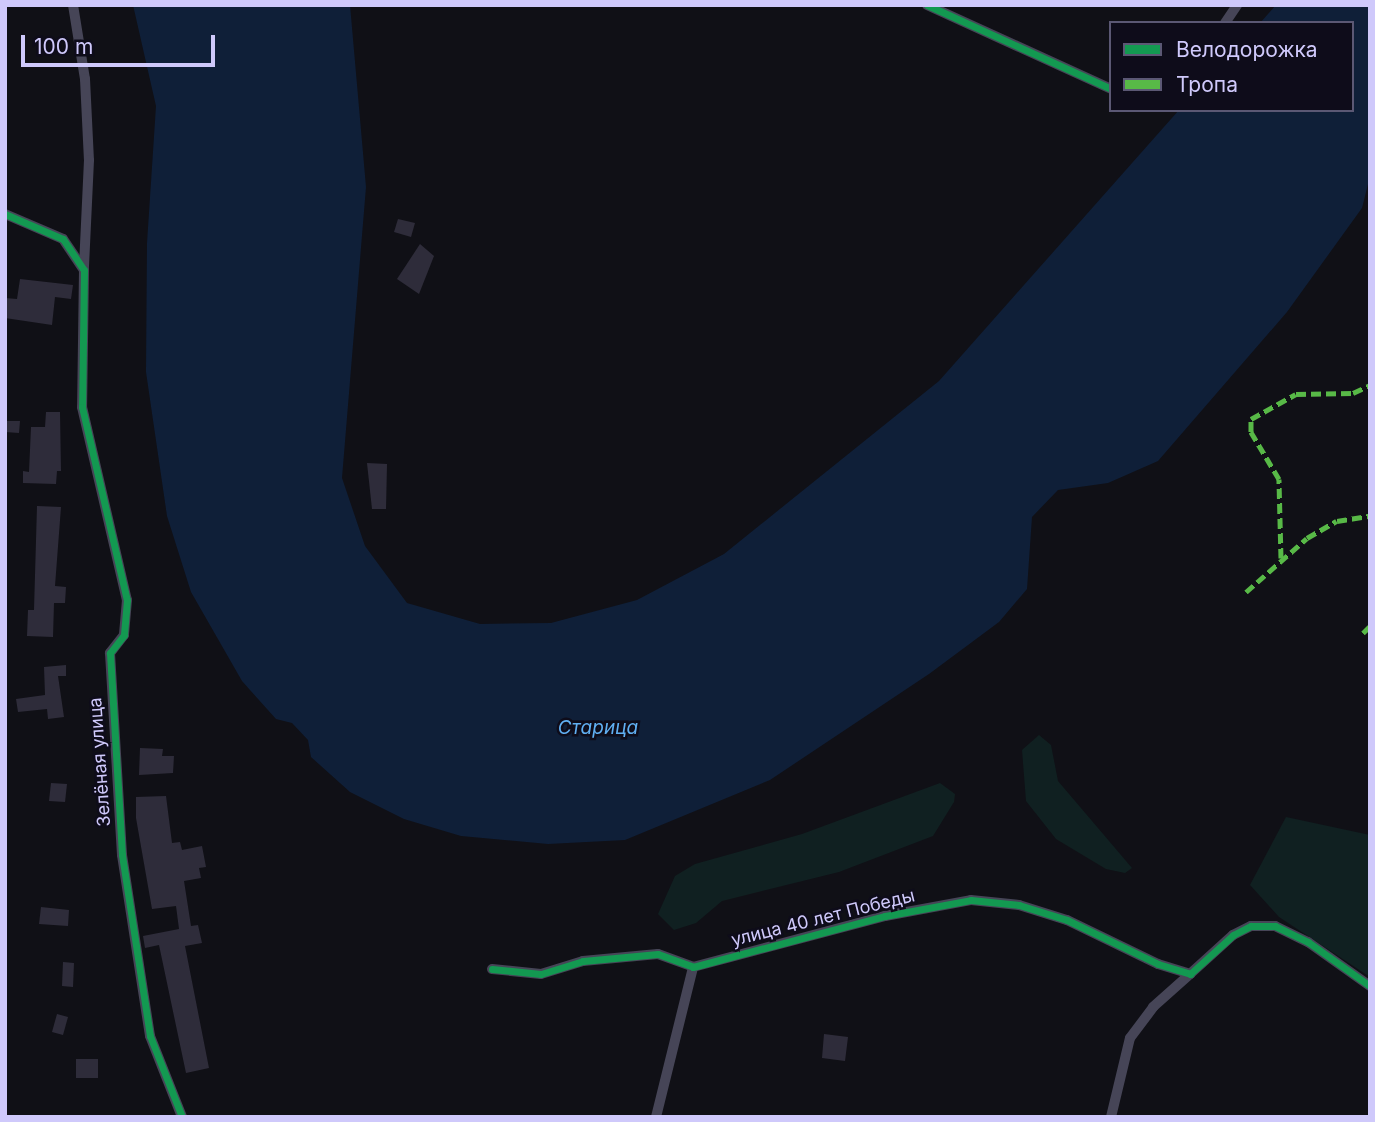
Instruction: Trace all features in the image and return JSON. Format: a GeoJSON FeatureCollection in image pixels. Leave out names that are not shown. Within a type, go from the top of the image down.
{"type":"FeatureCollection","features":[{"type":"Feature","properties":{"kind":"street","name":"Зелёная улица"},"geometry":{"type":"LineString","coordinates":[[73,5],[85,79],[88,146],[83,270],[82,407],[127,600],[124,635],[110,653],[122,855],[150,1036],[181,1117]]}},
{"type":"Feature","properties":{"kind":"street"},"geometry":{"type":"LineString","coordinates":[[927,5],[1109,88]]}},
{"type":"Feature","properties":{"kind":"street"},"geometry":{"type":"LineString","coordinates":[[1225,21],[1237,5]]}},
{"type":"Feature","properties":{"kind":"street"},"geometry":{"type":"LineString","coordinates":[[5,214],[63,239],[83,270]]}},
{"type":"Feature","properties":{"kind":"street","name":"улица 40 лет Победы"},"geometry":{"type":"LineString","coordinates":[[693,967],[885,916],[971,900],[1019,905],[1067,920],[1158,964],[1190,974]]}},
{"type":"Feature","properties":{"kind":"street"},"geometry":{"type":"LineString","coordinates":[[1111,1117],[1130,1038],[1153,1007],[1233,935],[1251,926],[1275,926],[1308,942],[1370,986]]}},
{"type":"Feature","properties":{"kind":"street"},"geometry":{"type":"LineString","coordinates":[[492,970],[541,974],[583,961],[659,954],[693,967],[656,1117]]}},
{"type":"Feature","properties":{"kind":"shaded area"},"geometry":{"type":"Polygon","coordinates":[[[1039,735],[1051,745],[1058,781],[1132,868],[1125,873],[1106,869],[1056,839],[1026,801],[1022,750],[1039,735]]]}},
{"type":"Feature","properties":{"kind":"shaded area"},"geometry":{"type":"Polygon","coordinates":[[[940,783],[955,794],[954,802],[933,836],[839,872],[722,901],[696,923],[674,930],[658,914],[675,876],[695,864],[802,834],[940,783]]]}},
{"type":"Feature","properties":{"kind":"shaded area"},"geometry":{"type":"Polygon","coordinates":[[[1286,817],[1370,835],[1370,977],[1279,917],[1250,885],[1286,817]]]}},
{"type":"Feature","properties":{"kind":"water","name":"Старица"},"geometry":{"type":"Polygon","coordinates":[[[133,5],[350,5],[366,187],[342,478],[365,546],[407,603],[480,624],[551,623],[637,600],[724,554],[939,381],[1177,112],[1354,112],[1354,21],[1262,21],[1276,5],[1370,5],[1370,176],[1362,208],[1287,312],[1158,461],[1108,483],[1058,490],[1032,517],[1027,589],[999,622],[929,674],[770,780],[625,840],[548,844],[461,836],[404,819],[350,792],[311,757],[308,740],[292,723],[276,719],[242,681],[191,592],[167,516],[146,372],[147,243],[156,106],[133,5]]]}},
{"type":"Feature","properties":{"kind":"building"},"geometry":{"type":"Polygon","coordinates":[[[398,219],[415,223],[411,237],[394,232],[398,219]]]}},
{"type":"Feature","properties":{"kind":"building"},"geometry":{"type":"Polygon","coordinates":[[[420,244],[434,256],[419,294],[397,279],[420,244]]]}},
{"type":"Feature","properties":{"kind":"building"},"geometry":{"type":"Polygon","coordinates":[[[20,279],[73,285],[71,299],[55,297],[52,325],[5,318],[5,298],[17,299],[20,279]]]}},
{"type":"Feature","properties":{"kind":"building"},"geometry":{"type":"Polygon","coordinates":[[[46,412],[60,412],[61,471],[57,471],[56,484],[23,483],[23,471],[29,472],[31,427],[45,427],[46,412]]]}},
{"type":"Feature","properties":{"kind":"building"},"geometry":{"type":"Polygon","coordinates":[[[6,421],[20,421],[19,433],[5,432],[6,421]]]}},
{"type":"Feature","properties":{"kind":"building"},"geometry":{"type":"Polygon","coordinates":[[[367,463],[387,464],[386,509],[372,509],[367,463]]]}},
{"type":"Feature","properties":{"kind":"building"},"geometry":{"type":"Polygon","coordinates":[[[37,506],[61,507],[55,586],[66,587],[65,603],[54,603],[53,637],[27,636],[28,610],[34,610],[37,506]]]}},
{"type":"Feature","properties":{"kind":"building"},"geometry":{"type":"Polygon","coordinates":[[[66,665],[66,676],[58,676],[64,717],[48,719],[47,709],[18,712],[16,699],[45,695],[44,667],[66,665]]]}},
{"type":"Feature","properties":{"kind":"building"},"geometry":{"type":"Polygon","coordinates":[[[140,748],[163,749],[162,756],[174,756],[173,773],[139,775],[140,748]]]}},
{"type":"Feature","properties":{"kind":"building"},"geometry":{"type":"Polygon","coordinates":[[[51,783],[67,784],[65,802],[49,801],[51,783]]]}},
{"type":"Feature","properties":{"kind":"building"},"geometry":{"type":"Polygon","coordinates":[[[166,796],[172,843],[180,842],[182,850],[202,846],[206,867],[199,868],[201,878],[184,881],[191,926],[198,925],[202,943],[185,946],[209,1068],[186,1073],[159,945],[145,948],[143,936],[179,929],[176,906],[152,909],[136,818],[136,797],[166,796]]]}},
{"type":"Feature","properties":{"kind":"building"},"geometry":{"type":"Polygon","coordinates":[[[41,907],[69,910],[68,926],[39,924],[41,907]]]}},
{"type":"Feature","properties":{"kind":"building"},"geometry":{"type":"Polygon","coordinates":[[[63,962],[74,963],[73,987],[62,986],[63,962]]]}},
{"type":"Feature","properties":{"kind":"building"},"geometry":{"type":"Polygon","coordinates":[[[57,1014],[68,1017],[63,1035],[52,1032],[57,1014]]]}},
{"type":"Feature","properties":{"kind":"building"},"geometry":{"type":"Polygon","coordinates":[[[824,1034],[848,1037],[845,1061],[822,1058],[824,1034]]]}},
{"type":"Feature","properties":{"kind":"building"},"geometry":{"type":"Polygon","coordinates":[[[76,1059],[98,1059],[98,1078],[76,1078],[76,1059]]]}},
{"type":"Feature","properties":{"kind":"marked path"},"geometry":{"type":"LineString","coordinates":[[1281,558],[1279,479],[1251,432],[1251,419],[1296,394],[1353,393],[1370,385]]}},
{"type":"Feature","properties":{"kind":"marked path"},"geometry":{"type":"LineString","coordinates":[[1246,592],[1307,538],[1337,521],[1370,516]]}},
{"type":"Feature","properties":{"kind":"marked path"},"geometry":{"type":"LineString","coordinates":[[1363,633],[1370,626]]}},
{"type":"Feature","properties":{"kind":"cycle path"},"geometry":{"type":"LineString","coordinates":[[927,5],[1109,88]]}},
{"type":"Feature","properties":{"kind":"cycle path"},"geometry":{"type":"LineString","coordinates":[[5,214],[63,239],[84,270],[82,407],[127,600],[124,635],[110,653],[122,855],[150,1036],[182,1117]]}},
{"type":"Feature","properties":{"kind":"cycle path"},"geometry":{"type":"LineString","coordinates":[[492,969],[541,974],[583,961],[658,954],[693,967],[885,916],[971,900],[1019,905],[1067,920],[1158,964],[1190,974],[1233,935],[1251,926],[1275,926],[1308,942],[1370,986]]}}]}
